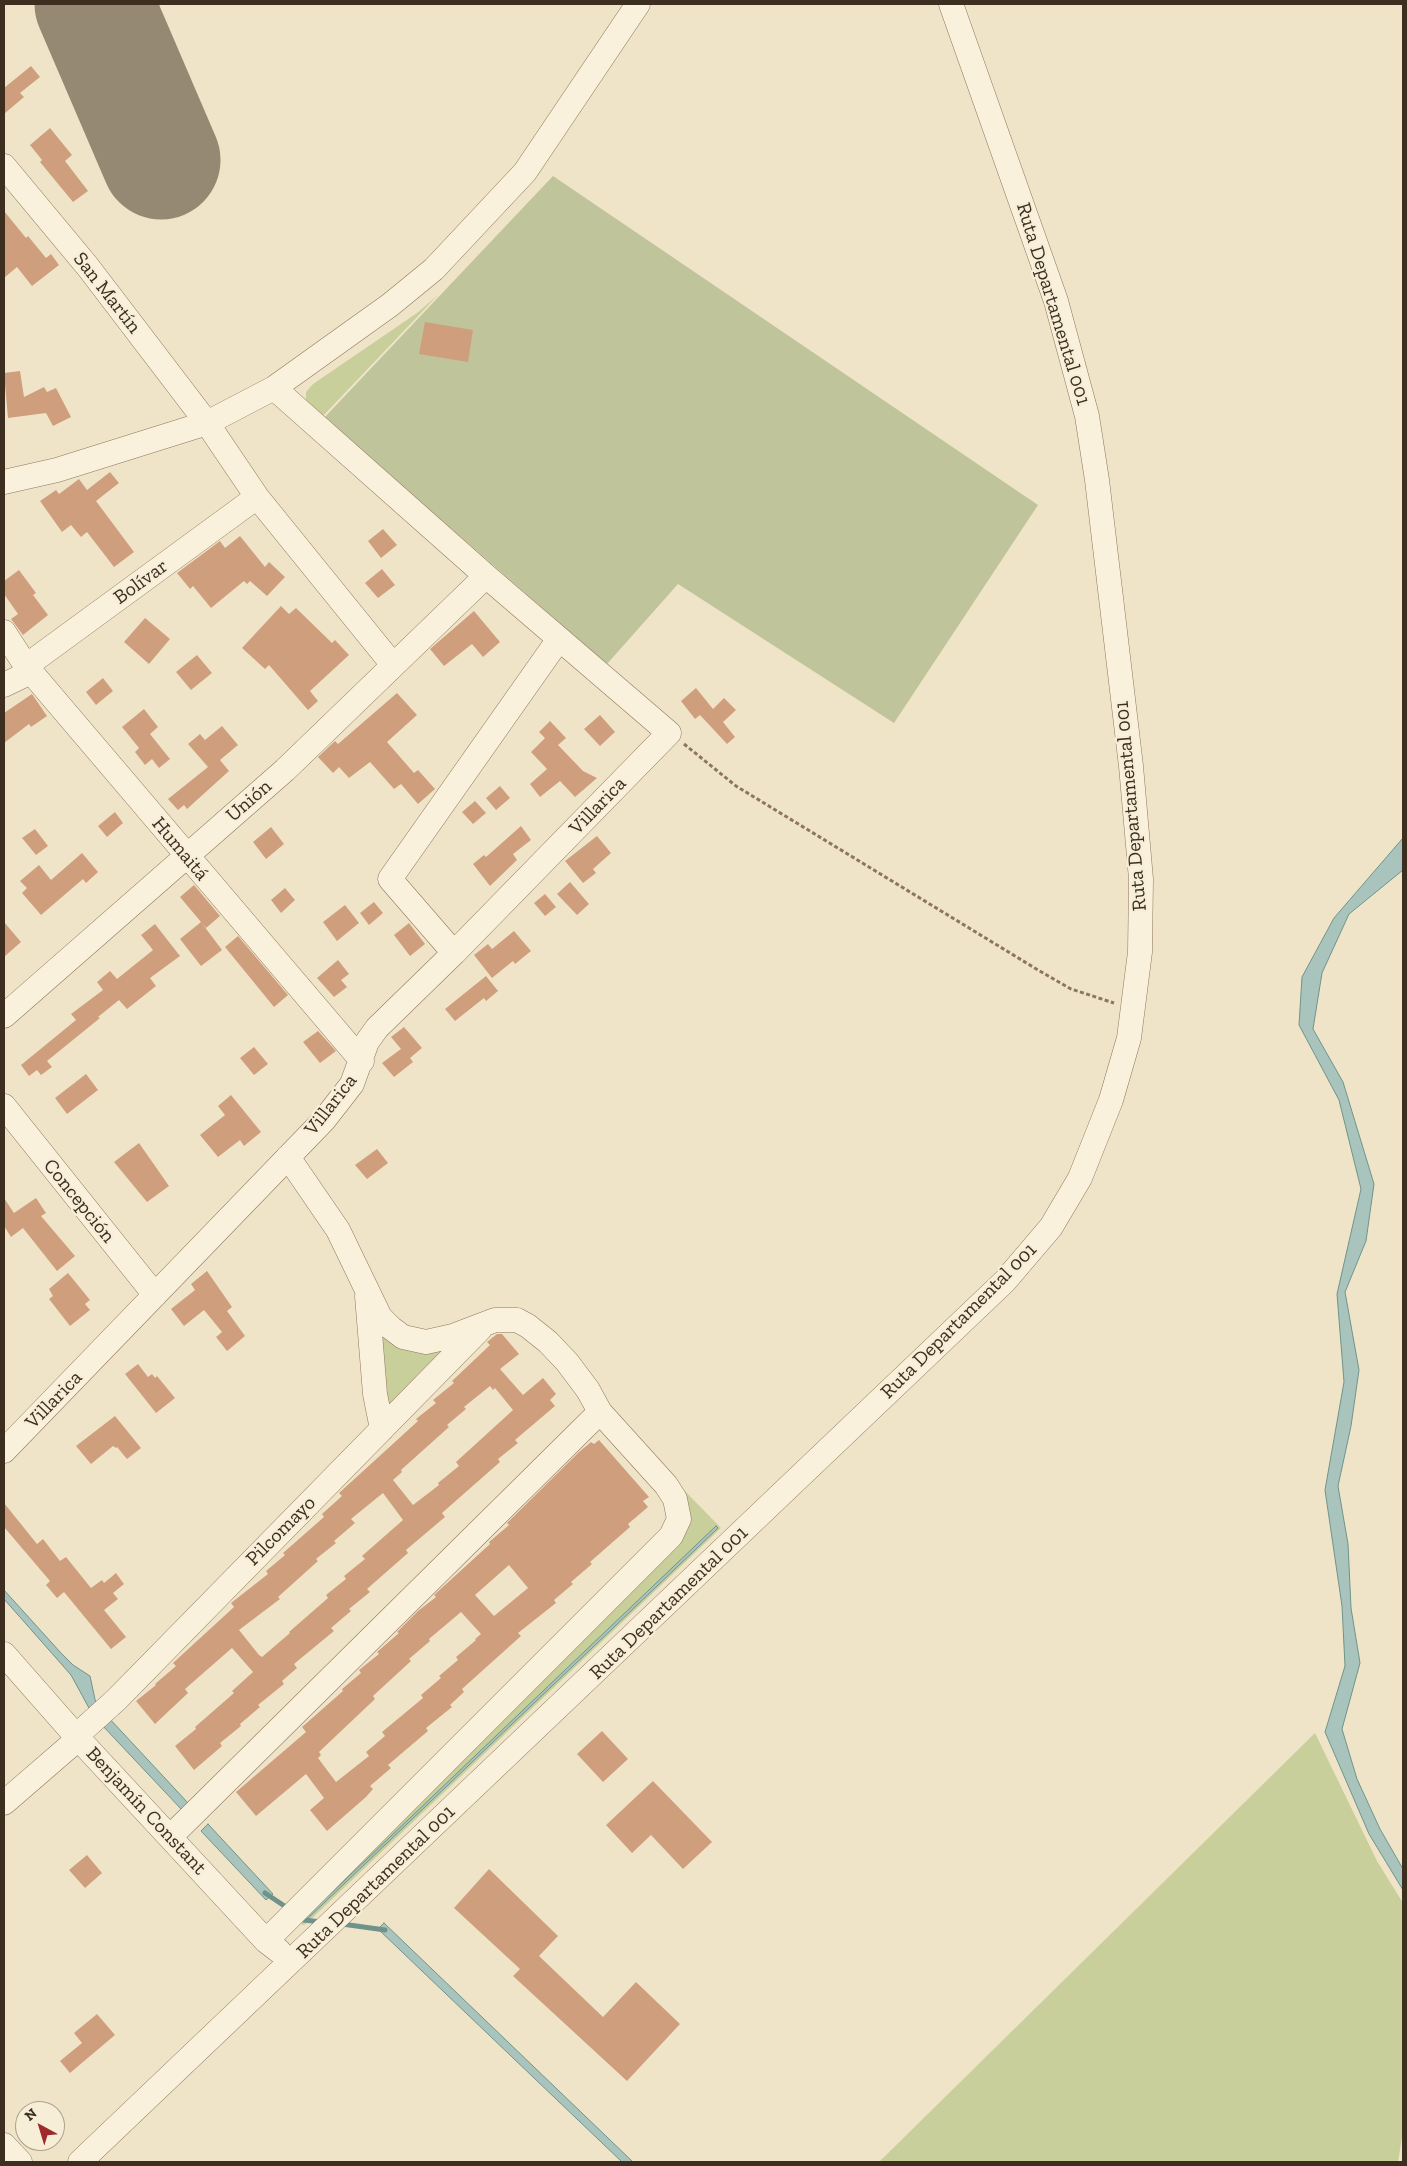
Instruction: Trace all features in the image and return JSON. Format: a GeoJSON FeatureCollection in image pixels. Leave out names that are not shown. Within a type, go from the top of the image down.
{"type":"FeatureCollection","features":[{"type":"Feature","properties":{"kind":"street"},"geometry":{"type":"LineString","coordinates":[[4,482],[57,470],[207,423],[274,388],[390,305],[434,269],[525,172],[638,4]]}},
{"type":"Feature","properties":{"kind":"street","name":"Ruta Departamental 001"},"geometry":{"type":"LineString","coordinates":[[80,2162],[1005,1281],[1051,1227],[1080,1178],[1111,1100],[1130,1038],[1140,952],[1141,879],[1131,766],[1098,490],[1087,416],[1056,301],[951,4]]}},
{"type":"Feature","properties":{"kind":"street","name":"San Martín"},"geometry":{"type":"LineString","coordinates":[[4,166],[88,266],[207,423],[256,498],[392,665]]}},
{"type":"Feature","properties":{"kind":"street"},"geometry":{"type":"LineString","coordinates":[[274,388],[486,576],[669,733]]}},
{"type":"Feature","properties":{"kind":"street","name":"Bolívar"},"geometry":{"type":"LineString","coordinates":[[4,685],[256,498]]}},
{"type":"Feature","properties":{"kind":"street","name":"Unión"},"geometry":{"type":"LineString","coordinates":[[4,1016],[285,770],[486,576]]}},
{"type":"Feature","properties":{"kind":"street","name":"Humaitá"},"geometry":{"type":"LineString","coordinates":[[4,632],[28,669],[362,1061]]}},
{"type":"Feature","properties":{"kind":"street"},"geometry":{"type":"LineString","coordinates":[[454,953],[390,879],[559,639]]}},
{"type":"Feature","properties":{"kind":"street","name":"Villarica"},"geometry":{"type":"LineString","coordinates":[[4,1451],[324,1120],[352,1084],[362,1061],[367,1042],[377,1028],[454,953],[669,733]]}},
{"type":"Feature","properties":{"kind":"street","name":"Concepción"},"geometry":{"type":"LineString","coordinates":[[4,1106],[155,1295]]}},
{"type":"Feature","properties":{"kind":"street"},"geometry":{"type":"LineString","coordinates":[[266,1941],[671,1536],[679,1519],[676,1499],[666,1485],[600,1412],[588,1390],[567,1362],[536,1332],[517,1320],[508,1318],[453,1336],[426,1342],[413,1341],[397,1333],[380,1317],[338,1230],[288,1157]]}},
{"type":"Feature","properties":{"kind":"street"},"geometry":{"type":"LineString","coordinates":[[366,1287],[373,1370],[382,1429]]}},
{"type":"Feature","properties":{"kind":"street","name":"Pilcomayo"},"geometry":{"type":"LineString","coordinates":[[4,1803],[77,1738],[485,1325]]}},
{"type":"Feature","properties":{"kind":"street"},"geometry":{"type":"LineString","coordinates":[[171,1836],[600,1412]]}},
{"type":"Feature","properties":{"kind":"street","name":"Benjamín Constant"},"geometry":{"type":"LineString","coordinates":[[4,1654],[77,1738],[171,1836],[266,1941],[292,1962]]}},
{"type":"Feature","properties":{"kind":"street"},"geometry":{"type":"LineString","coordinates":[[4,2145],[20,2162]]}},
{"type":"Feature","properties":{"kind":"path"},"geometry":{"type":"LineString","coordinates":[[669,733],[736,786],[1038,970],[1071,989],[1133,1009]]}},
{"type":"Feature","properties":{"kind":"green space"},"geometry":{"type":"Polygon","coordinates":[[[553,176],[1038,505],[894,723],[678,584],[607,664],[324,418],[553,176]]]}},
{"type":"Feature","properties":{"kind":"green space"},"geometry":{"type":"Polygon","coordinates":[[[438,295],[321,418],[306,401],[306,392],[313,384],[417,313],[438,295]]]}},
{"type":"Feature","properties":{"kind":"green space"},"geometry":{"type":"Polygon","coordinates":[[[375,1320],[449,1344],[389,1409],[375,1320]]]}},
{"type":"Feature","properties":{"kind":"green space"},"geometry":{"type":"Polygon","coordinates":[[[681,1487],[721,1528],[306,1924],[302,1925],[300,1922],[675,1547],[681,1487]]]}},
{"type":"Feature","properties":{"kind":"green space"},"geometry":{"type":"Polygon","coordinates":[[[1315,1733],[1377,1861],[1403,1903],[1403,2131],[1398,2162],[879,2162],[1315,1733]]]}},
{"type":"Feature","properties":{"kind":"water"},"geometry":{"type":"Polygon","coordinates":[[[1403,838],[1403,870],[1349,914],[1322,973],[1313,1029],[1343,1082],[1374,1184],[1366,1241],[1345,1292],[1359,1370],[1351,1426],[1338,1486],[1348,1544],[1351,1608],[1360,1663],[1342,1729],[1357,1779],[1380,1829],[1403,1869],[1403,1890],[1369,1834],[1325,1732],[1345,1666],[1342,1606],[1325,1490],[1344,1382],[1337,1294],[1361,1189],[1339,1100],[1299,1025],[1302,977],[1334,918],[1403,838]]]}},
{"type":"Feature","properties":{"kind":"water"},"geometry":{"type":"Polygon","coordinates":[[[716,1526],[718,1528],[304,1922],[302,1921],[716,1526]]]}},
{"type":"Feature","properties":{"kind":"water"},"geometry":{"type":"Polygon","coordinates":[[[4,1590],[73,1665],[90,1676],[96,1704],[89,1708],[71,1675],[4,1599],[4,1590]]]}},
{"type":"Feature","properties":{"kind":"water"},"geometry":{"type":"Polygon","coordinates":[[[108,1717],[189,1804],[182,1810],[101,1724],[108,1717]]]}},
{"type":"Feature","properties":{"kind":"water"},"geometry":{"type":"Polygon","coordinates":[[[208,1824],[273,1894],[266,1900],[201,1831],[208,1824]]]}},
{"type":"Feature","properties":{"kind":"water"},"geometry":{"type":"Polygon","coordinates":[[[384,1923],[633,2162],[622,2162],[378,1929],[384,1923]]]}},
{"type":"Feature","properties":{"kind":"building"},"geometry":{"type":"Polygon","coordinates":[[[31,66],[40,77],[20,93],[24,97],[4,114],[4,88],[31,66]]]}},
{"type":"Feature","properties":{"kind":"building"},"geometry":{"type":"Polygon","coordinates":[[[50,128],[72,155],[65,161],[88,191],[73,202],[40,162],[42,160],[30,145],[50,128]]]}},
{"type":"Feature","properties":{"kind":"building"},"geometry":{"type":"Polygon","coordinates":[[[4,211],[26,238],[28,236],[46,258],[51,254],[59,265],[32,286],[17,267],[4,278],[4,211]]]}},
{"type":"Feature","properties":{"kind":"building"},"geometry":{"type":"Polygon","coordinates":[[[425,322],[473,330],[468,362],[419,354],[425,322]]]}},
{"type":"Feature","properties":{"kind":"building"},"geometry":{"type":"Polygon","coordinates":[[[20,371],[24,397],[44,387],[47,392],[56,388],[71,417],[53,426],[46,413],[8,418],[4,373],[20,371]]]}},
{"type":"Feature","properties":{"kind":"building"},"geometry":{"type":"Polygon","coordinates":[[[110,472],[119,483],[96,501],[134,552],[114,567],[87,532],[81,537],[71,525],[62,532],[40,501],[56,490],[59,494],[79,479],[87,490],[110,472]]]}},
{"type":"Feature","properties":{"kind":"building"},"geometry":{"type":"Polygon","coordinates":[[[383,529],[397,545],[381,558],[368,541],[383,529]]]}},
{"type":"Feature","properties":{"kind":"building"},"geometry":{"type":"Polygon","coordinates":[[[240,536],[265,567],[269,562],[285,577],[267,596],[250,581],[247,584],[244,581],[211,608],[193,586],[190,589],[177,573],[220,541],[225,548],[240,536]]]}},
{"type":"Feature","properties":{"kind":"building"},"geometry":{"type":"Polygon","coordinates":[[[382,569],[395,585],[378,598],[365,583],[382,569]]]}},
{"type":"Feature","properties":{"kind":"building"},"geometry":{"type":"Polygon","coordinates":[[[19,570],[36,593],[33,595],[48,615],[23,635],[11,619],[18,614],[4,594],[4,581],[19,570]]]}},
{"type":"Feature","properties":{"kind":"building"},"geometry":{"type":"Polygon","coordinates":[[[281,606],[289,614],[296,608],[332,643],[335,640],[349,655],[310,691],[318,701],[308,710],[269,665],[265,669],[242,648],[281,606]]]}},
{"type":"Feature","properties":{"kind":"building"},"geometry":{"type":"Polygon","coordinates":[[[474,611],[500,642],[483,657],[472,644],[444,666],[430,649],[474,611]]]}},
{"type":"Feature","properties":{"kind":"building"},"geometry":{"type":"Polygon","coordinates":[[[145,618],[170,639],[149,664],[124,642],[145,618]]]}},
{"type":"Feature","properties":{"kind":"building"},"geometry":{"type":"Polygon","coordinates":[[[197,655],[212,673],[191,690],[176,672],[197,655]]]}},
{"type":"Feature","properties":{"kind":"building"},"geometry":{"type":"Polygon","coordinates":[[[103,678],[113,691],[96,705],[86,692],[103,678]]]}},
{"type":"Feature","properties":{"kind":"building"},"geometry":{"type":"Polygon","coordinates":[[[696,688],[713,709],[724,698],[736,710],[723,722],[735,737],[727,744],[700,715],[695,719],[681,701],[696,688]]]}},
{"type":"Feature","properties":{"kind":"building"},"geometry":{"type":"Polygon","coordinates":[[[397,693],[417,715],[387,742],[414,773],[418,770],[435,789],[418,804],[401,784],[394,789],[370,762],[349,778],[339,767],[333,773],[318,757],[335,741],[338,744],[397,693]]]}},
{"type":"Feature","properties":{"kind":"building"},"geometry":{"type":"Polygon","coordinates":[[[32,694],[47,716],[31,727],[29,724],[4,743],[4,713],[32,694]]]}},
{"type":"Feature","properties":{"kind":"building"},"geometry":{"type":"Polygon","coordinates":[[[144,709],[158,727],[150,734],[170,759],[159,768],[152,759],[145,765],[135,752],[139,748],[122,727],[144,709]]]}},
{"type":"Feature","properties":{"kind":"building"},"geometry":{"type":"Polygon","coordinates":[[[600,715],[615,732],[600,746],[584,729],[600,715]]]}},
{"type":"Feature","properties":{"kind":"building"},"geometry":{"type":"Polygon","coordinates":[[[550,721],[566,738],[558,745],[583,771],[597,778],[575,797],[560,781],[540,797],[530,784],[547,769],[531,752],[545,738],[539,732],[550,721]]]}},
{"type":"Feature","properties":{"kind":"building"},"geometry":{"type":"Polygon","coordinates":[[[222,726],[238,745],[220,760],[229,771],[187,809],[184,805],[178,810],[168,799],[208,767],[188,744],[200,734],[205,740],[222,726]]]}},
{"type":"Feature","properties":{"kind":"building"},"geometry":{"type":"Polygon","coordinates":[[[500,786],[510,798],[496,810],[486,798],[500,786]]]}},
{"type":"Feature","properties":{"kind":"building"},"geometry":{"type":"Polygon","coordinates":[[[475,801],[486,813],[473,824],[462,812],[475,801]]]}},
{"type":"Feature","properties":{"kind":"building"},"geometry":{"type":"Polygon","coordinates":[[[115,812],[123,823],[107,837],[98,826],[115,812]]]}},
{"type":"Feature","properties":{"kind":"building"},"geometry":{"type":"Polygon","coordinates":[[[521,826],[531,840],[513,854],[517,860],[490,886],[473,864],[484,855],[486,857],[521,826]]]}},
{"type":"Feature","properties":{"kind":"building"},"geometry":{"type":"Polygon","coordinates":[[[271,827],[284,844],[266,859],[253,842],[271,827]]]}},
{"type":"Feature","properties":{"kind":"building"},"geometry":{"type":"Polygon","coordinates":[[[35,829],[48,846],[36,855],[22,838],[35,829]]]}},
{"type":"Feature","properties":{"kind":"building"},"geometry":{"type":"Polygon","coordinates":[[[597,836],[611,853],[593,869],[596,873],[583,883],[565,861],[597,836]]]}},
{"type":"Feature","properties":{"kind":"building"},"geometry":{"type":"Polygon","coordinates":[[[82,853],[98,872],[86,883],[83,879],[41,915],[22,893],[27,888],[20,881],[39,865],[51,880],[82,853]]]}},
{"type":"Feature","properties":{"kind":"building"},"geometry":{"type":"Polygon","coordinates":[[[570,882],[589,904],[577,915],[557,894],[570,882]]]}},
{"type":"Feature","properties":{"kind":"building"},"geometry":{"type":"Polygon","coordinates":[[[194,885],[220,916],[206,928],[180,897],[194,885]]]}},
{"type":"Feature","properties":{"kind":"building"},"geometry":{"type":"Polygon","coordinates":[[[285,888],[295,900],[281,913],[271,900],[285,888]]]}},
{"type":"Feature","properties":{"kind":"building"},"geometry":{"type":"Polygon","coordinates":[[[545,894],[556,907],[545,916],[534,903],[545,894]]]}},
{"type":"Feature","properties":{"kind":"building"},"geometry":{"type":"Polygon","coordinates":[[[374,902],[383,913],[369,925],[360,913],[374,902]]]}},
{"type":"Feature","properties":{"kind":"building"},"geometry":{"type":"Polygon","coordinates":[[[345,905],[359,923],[337,941],[323,922],[345,905]]]}},
{"type":"Feature","properties":{"kind":"building"},"geometry":{"type":"Polygon","coordinates":[[[4,922],[21,942],[4,957],[4,922]]]}},
{"type":"Feature","properties":{"kind":"building"},"geometry":{"type":"Polygon","coordinates":[[[201,922],[222,950],[201,966],[180,939],[201,922]]]}},
{"type":"Feature","properties":{"kind":"building"},"geometry":{"type":"Polygon","coordinates":[[[409,923],[425,944],[410,956],[394,935],[409,923]]]}},
{"type":"Feature","properties":{"kind":"building"},"geometry":{"type":"Polygon","coordinates":[[[155,924],[180,956],[150,978],[156,986],[127,1009],[119,1000],[47,1061],[52,1067],[41,1075],[37,1070],[29,1076],[21,1065],[76,1020],[71,1014],[103,990],[97,982],[110,971],[117,979],[153,950],[141,935],[155,924]]]}},
{"type":"Feature","properties":{"kind":"building"},"geometry":{"type":"Polygon","coordinates":[[[514,931],[531,951],[515,964],[513,961],[492,978],[474,955],[488,944],[492,949],[514,931]]]}},
{"type":"Feature","properties":{"kind":"building"},"geometry":{"type":"Polygon","coordinates":[[[238,936],[288,995],[274,1007],[225,947],[238,936]]]}},
{"type":"Feature","properties":{"kind":"building"},"geometry":{"type":"Polygon","coordinates":[[[338,960],[349,974],[341,980],[347,987],[334,997],[317,978],[338,960]]]}},
{"type":"Feature","properties":{"kind":"building"},"geometry":{"type":"Polygon","coordinates":[[[486,976],[498,991],[486,1001],[484,998],[455,1021],[445,1009],[486,976]]]}},
{"type":"Feature","properties":{"kind":"building"},"geometry":{"type":"Polygon","coordinates":[[[404,1027],[422,1048],[410,1058],[413,1062],[394,1077],[382,1063],[401,1049],[391,1037],[404,1027]]]}},
{"type":"Feature","properties":{"kind":"building"},"geometry":{"type":"Polygon","coordinates":[[[318,1031],[336,1051],[320,1063],[303,1042],[318,1031]]]}},
{"type":"Feature","properties":{"kind":"building"},"geometry":{"type":"Polygon","coordinates":[[[254,1047],[268,1064],[254,1075],[240,1058],[254,1047]]]}},
{"type":"Feature","properties":{"kind":"building"},"geometry":{"type":"Polygon","coordinates":[[[86,1074],[98,1090],[67,1114],[55,1098],[86,1074]]]}},
{"type":"Feature","properties":{"kind":"building"},"geometry":{"type":"Polygon","coordinates":[[[231,1095],[261,1132],[244,1146],[240,1140],[218,1157],[200,1135],[225,1115],[218,1106],[231,1095]]]}},
{"type":"Feature","properties":{"kind":"building"},"geometry":{"type":"Polygon","coordinates":[[[139,1143],[169,1186],[147,1202],[114,1162],[139,1143]]]}},
{"type":"Feature","properties":{"kind":"building"},"geometry":{"type":"Polygon","coordinates":[[[377,1149],[388,1163],[367,1179],[355,1165],[377,1149]]]}},
{"type":"Feature","properties":{"kind":"building"},"geometry":{"type":"Polygon","coordinates":[[[4,1198],[14,1213],[36,1198],[46,1213],[41,1216],[75,1256],[57,1271],[23,1228],[11,1237],[4,1226],[4,1198]]]}},
{"type":"Feature","properties":{"kind":"building"},"geometry":{"type":"Polygon","coordinates":[[[207,1271],[232,1307],[227,1311],[245,1336],[227,1351],[216,1337],[222,1332],[204,1310],[184,1326],[171,1309],[195,1290],[191,1284],[207,1271]]]}},
{"type":"Feature","properties":{"kind":"building"},"geometry":{"type":"Polygon","coordinates":[[[68,1273],[90,1300],[85,1304],[90,1310],[70,1326],[49,1299],[53,1296],[49,1289],[68,1273]]]}},
{"type":"Feature","properties":{"kind":"building"},"geometry":{"type":"Polygon","coordinates":[[[497,1334],[502,1334],[519,1354],[500,1369],[523,1395],[543,1378],[556,1394],[550,1400],[555,1406],[515,1440],[518,1443],[498,1459],[500,1462],[442,1513],[445,1517],[406,1550],[408,1553],[367,1589],[370,1592],[349,1609],[351,1611],[331,1628],[334,1631],[294,1664],[297,1668],[282,1681],[284,1684],[258,1705],[260,1707],[220,1743],[222,1746],[194,1770],[175,1746],[234,1693],[232,1691],[253,1672],[232,1648],[185,1689],[188,1693],[155,1724],[136,1701],[176,1666],[173,1663],[234,1607],[231,1603],[268,1574],[266,1571],[285,1555],[283,1553],[324,1517],[322,1514],[342,1496],[339,1493],[418,1421],[416,1419],[436,1403],[433,1400],[454,1383],[452,1381],[490,1345],[487,1342],[497,1334]],[[490,1386],[464,1407],[466,1409],[447,1425],[449,1427],[401,1470],[402,1472],[393,1480],[413,1505],[439,1485],[438,1483],[459,1466],[456,1462],[513,1410],[495,1388],[493,1390],[490,1386]],[[383,1493],[351,1519],[355,1523],[334,1541],[336,1543],[316,1559],[318,1561],[278,1597],[280,1599],[239,1630],[259,1655],[262,1657],[328,1598],[326,1595],[346,1579],[344,1576],[365,1559],[362,1556],[403,1520],[383,1493]]]}},
{"type":"Feature","properties":{"kind":"building"},"geometry":{"type":"Polygon","coordinates":[[[138,1364],[148,1377],[152,1374],[155,1378],[157,1376],[175,1398],[156,1413],[125,1374],[138,1364]]]}},
{"type":"Feature","properties":{"kind":"building"},"geometry":{"type":"Polygon","coordinates":[[[115,1416],[141,1448],[127,1459],[117,1447],[113,1446],[91,1464],[76,1446],[115,1416]]]}},
{"type":"Feature","properties":{"kind":"building"},"geometry":{"type":"Polygon","coordinates":[[[599,1440],[649,1497],[643,1501],[648,1507],[628,1524],[630,1527],[590,1562],[592,1564],[554,1600],[556,1603],[518,1633],[521,1636],[462,1689],[464,1692],[450,1705],[452,1707],[426,1728],[428,1731],[388,1765],[391,1768],[370,1786],[373,1789],[366,1797],[327,1831],[310,1810],[324,1798],[306,1774],[256,1816],[236,1792],[306,1732],[302,1727],[361,1673],[359,1670],[379,1654],[377,1652],[399,1633],[397,1632],[418,1611],[436,1597],[434,1595],[490,1544],[489,1542],[509,1525],[507,1523],[579,1452],[591,1442],[594,1444],[599,1440]],[[509,1565],[475,1595],[494,1616],[528,1588],[509,1565]],[[461,1612],[429,1639],[430,1641],[409,1659],[411,1661],[373,1696],[375,1699],[319,1752],[321,1755],[318,1758],[336,1782],[369,1756],[366,1752],[385,1736],[382,1732],[423,1698],[421,1695],[441,1678],[439,1676],[458,1660],[456,1657],[481,1634],[461,1612]]]}},
{"type":"Feature","properties":{"kind":"building"},"geometry":{"type":"Polygon","coordinates":[[[4,1503],[37,1544],[43,1539],[60,1561],[66,1557],[91,1588],[102,1580],[104,1583],[116,1573],[124,1584],[113,1593],[118,1599],[104,1610],[126,1637],[111,1649],[64,1592],[57,1598],[46,1585],[50,1581],[4,1527],[4,1503]]]}},
{"type":"Feature","properties":{"kind":"building"},"geometry":{"type":"Polygon","coordinates":[[[602,1731],[628,1759],[603,1782],[577,1754],[602,1731]]]}},
{"type":"Feature","properties":{"kind":"building"},"geometry":{"type":"Polygon","coordinates":[[[653,1781],[712,1842],[683,1869],[651,1835],[632,1853],[606,1825],[653,1781]]]}},
{"type":"Feature","properties":{"kind":"building"},"geometry":{"type":"Polygon","coordinates":[[[87,1855],[102,1873],[85,1888],[69,1870],[87,1855]]]}},
{"type":"Feature","properties":{"kind":"building"},"geometry":{"type":"Polygon","coordinates":[[[489,1869],[558,1936],[539,1956],[603,2017],[636,1982],[680,2024],[627,2081],[513,1976],[520,1969],[454,1908],[489,1869]]]}},
{"type":"Feature","properties":{"kind":"building"},"geometry":{"type":"Polygon","coordinates":[[[97,2014],[115,2035],[70,2073],[60,2061],[82,2043],[74,2033],[97,2014]]]}},
{"type":"Feature","properties":{"kind":"waterway"},"geometry":{"type":"LineString","coordinates":[[265,1893],[289,1909]]}},
{"type":"Feature","properties":{"kind":"waterway"},"geometry":{"type":"LineString","coordinates":[[300,1917],[304,1920],[321,1922]]}},
{"type":"Feature","properties":{"kind":"waterway"},"geometry":{"type":"LineString","coordinates":[[342,1924],[385,1930]]}},
{"type":"Feature","properties":{"kind":"runway"},"geometry":{"type":"LineString","coordinates":[[94,4],[161,160]]}}]}
